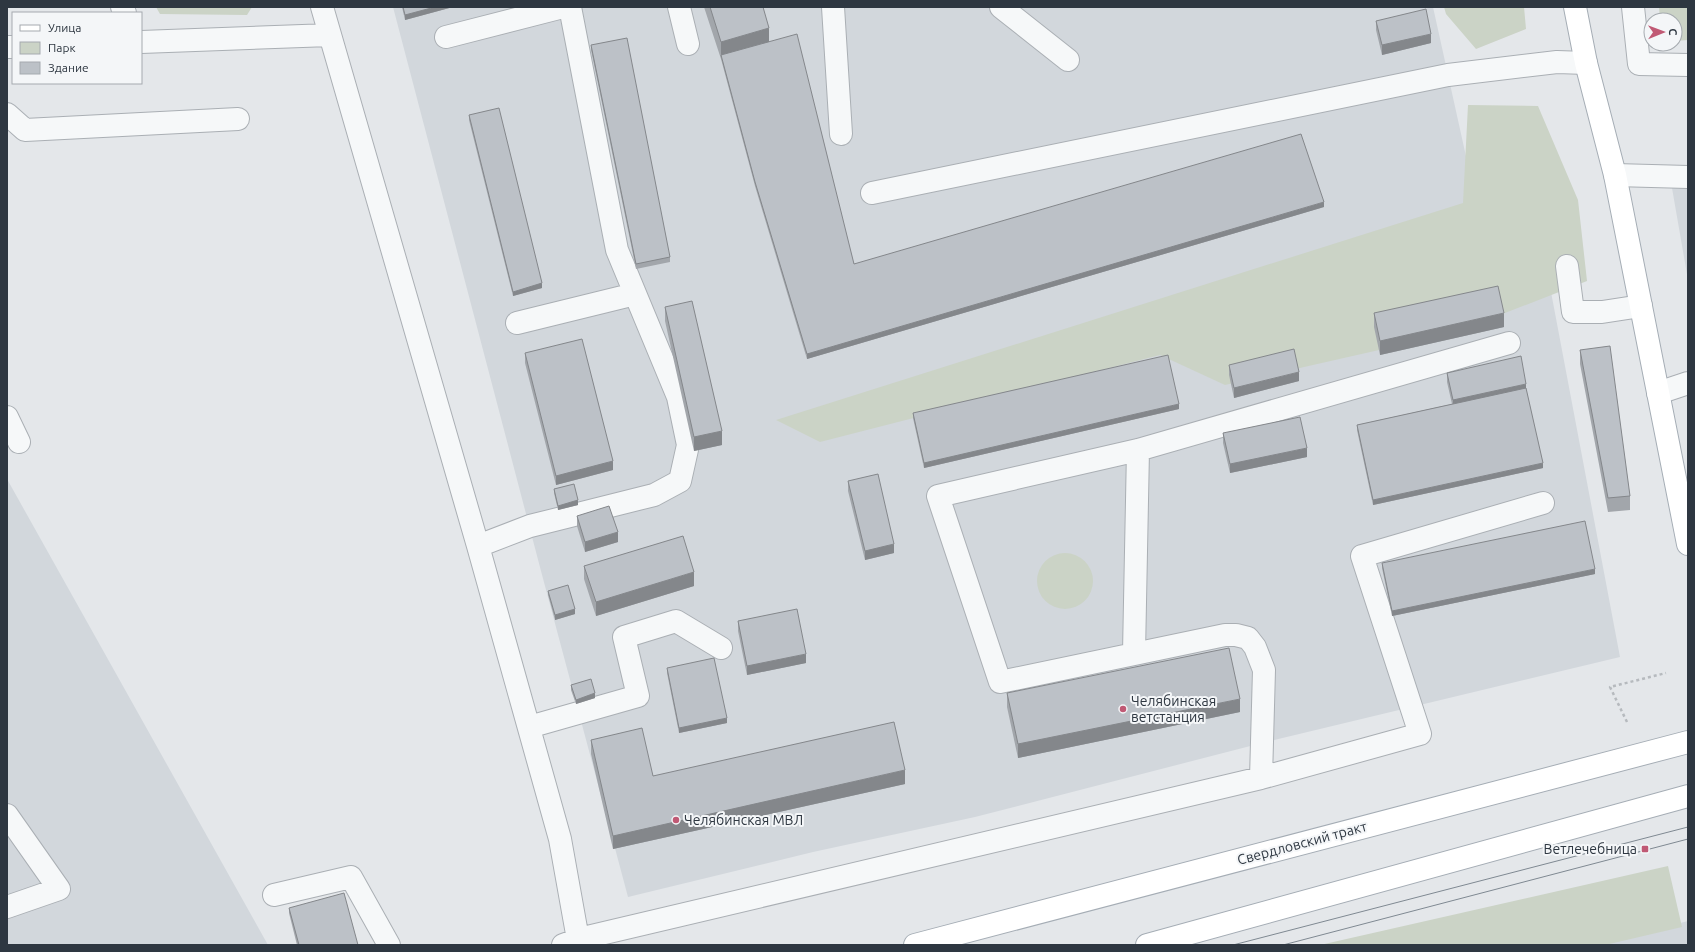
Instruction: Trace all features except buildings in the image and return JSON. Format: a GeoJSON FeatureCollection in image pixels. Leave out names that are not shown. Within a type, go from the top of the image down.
{"type":"FeatureCollection","features":[{"type":"Feature","properties":{"kind":"main road"},"geometry":{"type":"LineString","coordinates":[[1575,7],[1586,63],[1615,175],[1688,544]]}},
{"type":"Feature","properties":{"kind":"main road"},"geometry":{"type":"LineString","coordinates":[[1671,456],[1688,494]]}},
{"type":"Feature","properties":{"kind":"main road","name":"Свердловский тракт"},"geometry":{"type":"LineString","coordinates":[[915,945],[1688,742]]}},
{"type":"Feature","properties":{"kind":"main road"},"geometry":{"type":"LineString","coordinates":[[1147,945],[1688,796]]}},
{"type":"Feature","properties":{"kind":"lane"},"geometry":{"type":"LineString","coordinates":[[322,7],[478,546],[560,839],[574,943],[1261,778],[1420,734],[1362,556],[1543,503]]}},
{"type":"Feature","properties":{"kind":"lane"},"geometry":{"type":"LineString","coordinates":[[446,37],[563,7]]}},
{"type":"Feature","properties":{"kind":"lane"},"geometry":{"type":"LineString","coordinates":[[478,546],[530,526],[654,495],[680,481],[688,445],[678,397],[618,250],[570,7]]}},
{"type":"Feature","properties":{"kind":"lane"},"geometry":{"type":"LineString","coordinates":[[679,7],[688,44]]}},
{"type":"Feature","properties":{"kind":"lane"},"geometry":{"type":"LineString","coordinates":[[833,7],[841,134]]}},
{"type":"Feature","properties":{"kind":"lane"},"geometry":{"type":"LineString","coordinates":[[1000,7],[1068,60]]}},
{"type":"Feature","properties":{"kind":"lane"},"geometry":{"type":"LineString","coordinates":[[1633,7],[1640,64],[1688,65]]}},
{"type":"Feature","properties":{"kind":"lane"},"geometry":{"type":"LineString","coordinates":[[142,42],[330,35]]}},
{"type":"Feature","properties":{"kind":"lane"},"geometry":{"type":"LineString","coordinates":[[872,193],[1448,75],[1557,62],[1586,63]]}},
{"type":"Feature","properties":{"kind":"lane"},"geometry":{"type":"LineString","coordinates":[[7,114],[24,130],[238,119]]}},
{"type":"Feature","properties":{"kind":"lane"},"geometry":{"type":"LineString","coordinates":[[1615,175],[1688,177]]}},
{"type":"Feature","properties":{"kind":"lane"},"geometry":{"type":"LineString","coordinates":[[1567,266],[1573,312],[1602,312],[1640,306]]}},
{"type":"Feature","properties":{"kind":"lane"},"geometry":{"type":"LineString","coordinates":[[517,323],[636,294]]}},
{"type":"Feature","properties":{"kind":"lane"},"geometry":{"type":"LineString","coordinates":[[1261,778],[1264,670],[1255,647],[1248,638],[1236,635],[1225,635],[1000,682],[938,496],[1138,450],[1509,343]]}},
{"type":"Feature","properties":{"kind":"lane"},"geometry":{"type":"LineString","coordinates":[[1658,393],[1688,383]]}},
{"type":"Feature","properties":{"kind":"lane"},"geometry":{"type":"LineString","coordinates":[[7,416],[19,442]]}},
{"type":"Feature","properties":{"kind":"lane"},"geometry":{"type":"LineString","coordinates":[[1134,653],[1138,450]]}},
{"type":"Feature","properties":{"kind":"lane"},"geometry":{"type":"LineString","coordinates":[[529,727],[638,696],[624,637],[676,621],[721,648]]}},
{"type":"Feature","properties":{"kind":"lane"},"geometry":{"type":"LineString","coordinates":[[7,815],[59,889],[7,907]]}},
{"type":"Feature","properties":{"kind":"lane"},"geometry":{"type":"LineString","coordinates":[[274,895],[351,877],[389,945]]}},
{"type":"Feature","properties":{"kind":"path"},"geometry":{"type":"LineString","coordinates":[[1627,722],[1610,687],[1666,673]]}},
{"type":"Feature","properties":{"kind":"shaded area"},"geometry":{"type":"Polygon","coordinates":[[[393,7],[1433,7],[1471,179],[1527,165],[1620,657],[1262,743],[975,817],[813,852],[628,897],[393,7]]]}},
{"type":"Feature","properties":{"kind":"shaded area"},"geometry":{"type":"Polygon","coordinates":[[[1668,165],[1688,165],[1688,280],[1668,165]]]}},
{"type":"Feature","properties":{"kind":"shaded area"},"geometry":{"type":"Polygon","coordinates":[[[7,479],[268,945],[7,945],[7,479]]]}},
{"type":"Feature","properties":{"kind":"shaded area"},"geometry":{"type":"Polygon","coordinates":[[[1688,921],[1688,945],[1594,945],[1688,921]]]}},
{"type":"Feature","properties":{"kind":"green space"},"geometry":{"type":"Polygon","coordinates":[[[156,7],[252,7],[247,15],[160,14],[156,7]]]}},
{"type":"Feature","properties":{"kind":"green space"},"geometry":{"type":"Polygon","coordinates":[[[1444,7],[1524,7],[1526,29],[1476,49],[1446,14],[1444,7]]]}},
{"type":"Feature","properties":{"kind":"green space"},"geometry":{"type":"Polygon","coordinates":[[[1659,7],[1688,7],[1688,40],[1683,40],[1683,12],[1659,12],[1659,7]]]}},
{"type":"Feature","properties":{"kind":"green space"},"geometry":{"type":"Polygon","coordinates":[[[1468,105],[1538,106],[1578,200],[1587,281],[1454,333],[1225,385],[1160,355],[820,442],[776,420],[1463,203],[1468,105]]]}},
{"type":"Feature","properties":{"kind":"green space"},"geometry":{"type":"Polygon","coordinates":[[[1060,553],[1070,553],[1085,561],[1091,570],[1093,581],[1091,592],[1085,601],[1070,609],[1060,609],[1049,604],[1042,597],[1037,586],[1037,576],[1042,565],[1049,558],[1060,553]]]}},
{"type":"Feature","properties":{"kind":"green space"},"geometry":{"type":"Polygon","coordinates":[[[1668,866],[1682,927],[1605,945],[1320,945],[1668,866]]]}},
{"type":"Feature","properties":{"kind":"tram line"},"geometry":{"type":"LineString","coordinates":[[1233,945],[1688,827]]}},
{"type":"Feature","properties":{"kind":"tram line"},"geometry":{"type":"LineString","coordinates":[[1283,945],[1688,839]]}},
{"type":"Feature","properties":{"kind":"place","name":"Челябинская ветстанция"},"geometry":{"type":"Point","coordinates":[1123,709]}},
{"type":"Feature","properties":{"kind":"place","name":"Челябинская МВЛ"},"geometry":{"type":"Point","coordinates":[676,820]}},
{"type":"Feature","properties":{"kind":"place","name":"Ветлечебница"},"geometry":{"type":"Point","coordinates":[1645,849]}}]}
